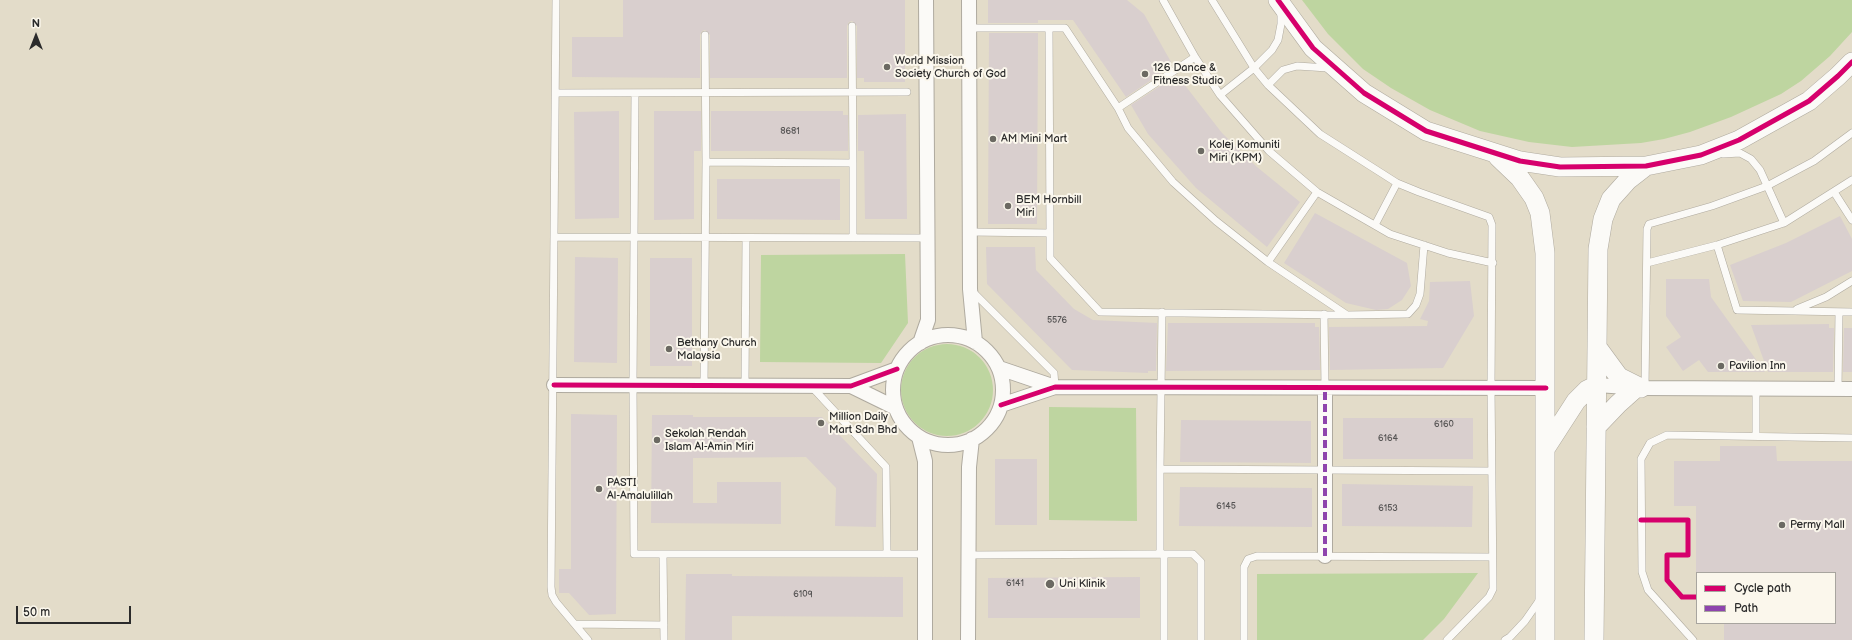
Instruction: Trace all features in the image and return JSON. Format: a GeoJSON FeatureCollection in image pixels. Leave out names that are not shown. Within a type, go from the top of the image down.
{"type":"FeatureCollection","features":[{"type":"Feature","properties":{"kind":"street"},"geometry":{"type":"LineString","coordinates":[[920,342],[928,320],[926,238],[926,0]]}},
{"type":"Feature","properties":{"kind":"street"},"geometry":{"type":"LineString","coordinates":[[969,0],[970,289],[975,342]]}},
{"type":"Feature","properties":{"kind":"street"},"geometry":{"type":"LineString","coordinates":[[1280,2],[1313,48],[1364,93],[1426,131],[1487,152],[1520,161],[1560,167],[1646,166],[1701,155],[1739,140],[1808,101],[1852,62]]}},
{"type":"Feature","properties":{"kind":"street"},"geometry":{"type":"LineString","coordinates":[[1487,152],[1502,159],[1520,178],[1534,198],[1540,213],[1545,252],[1545,640]]}},
{"type":"Feature","properties":{"kind":"street"},"geometry":{"type":"LineString","coordinates":[[1594,640],[1598,250],[1603,219],[1611,199],[1628,180],[1646,166]]}},
{"type":"Feature","properties":{"kind":"street"},"geometry":{"type":"LineString","coordinates":[[957,335],[975,342],[989,353],[999,368],[1003,386],[1001,405],[995,418],[985,430],[972,439],[955,444],[936,444],[919,437],[905,424],[896,408],[893,395],[897,369],[906,354],[920,342],[938,336],[957,335]]}},
{"type":"Feature","properties":{"kind":"street"},"geometry":{"type":"LineString","coordinates":[[1597,347],[1619,377],[1641,387]]}},
{"type":"Feature","properties":{"kind":"street"},"geometry":{"type":"LineString","coordinates":[[999,368],[1055,387]]}},
{"type":"Feature","properties":{"kind":"street"},"geometry":{"type":"LineString","coordinates":[[554,385],[633,384],[851,386],[897,369]]}},
{"type":"Feature","properties":{"kind":"street"},"geometry":{"type":"LineString","coordinates":[[851,386],[896,408]]}},
{"type":"Feature","properties":{"kind":"street"},"geometry":{"type":"LineString","coordinates":[[1001,405],[1055,387],[1325,386],[1546,388]]}},
{"type":"Feature","properties":{"kind":"street"},"geometry":{"type":"LineString","coordinates":[[1325,386],[1325,556]]}},
{"type":"Feature","properties":{"kind":"street"},"geometry":{"type":"LineString","coordinates":[[1545,449],[1576,401],[1587,390],[1597,386],[1852,389]]}},
{"type":"Feature","properties":{"kind":"street"},"geometry":{"type":"LineString","coordinates":[[1596,427],[1618,404],[1641,387]]}},
{"type":"Feature","properties":{"kind":"street"},"geometry":{"type":"LineString","coordinates":[[919,437],[925,461],[925,640]]}},
{"type":"Feature","properties":{"kind":"street"},"geometry":{"type":"LineString","coordinates":[[968,640],[969,467],[972,439]]}},
{"type":"Feature","properties":{"kind":"lane"},"geometry":{"type":"LineString","coordinates":[[556,0],[554,385],[551,587],[552,595],[556,602],[588,640]]}},
{"type":"Feature","properties":{"kind":"lane"},"geometry":{"type":"LineString","coordinates":[[1163,0],[1195,57],[1220,95],[1269,151],[1317,192],[1390,234],[1448,253],[1493,263]]}},
{"type":"Feature","properties":{"kind":"lane"},"geometry":{"type":"LineString","coordinates":[[1212,0],[1254,68],[1268,85],[1320,134],[1397,183],[1489,217],[1492,225],[1492,592],[1447,640]]}},
{"type":"Feature","properties":{"kind":"lane"},"geometry":{"type":"LineString","coordinates":[[1220,95],[1254,68],[1272,50],[1278,40],[1281,24],[1280,2]]}},
{"type":"Feature","properties":{"kind":"lane"},"geometry":{"type":"LineString","coordinates":[[852,26],[853,238]]}},
{"type":"Feature","properties":{"kind":"lane"},"geometry":{"type":"LineString","coordinates":[[969,28],[1065,28],[1118,108],[1128,128],[1173,182],[1216,221],[1268,262],[1347,315]]}},
{"type":"Feature","properties":{"kind":"lane"},"geometry":{"type":"LineString","coordinates":[[1049,28],[1050,258],[1100,312],[1347,315],[1408,314],[1416,305],[1420,294],[1424,245]]}},
{"type":"Feature","properties":{"kind":"lane"},"geometry":{"type":"LineString","coordinates":[[704,385],[706,162],[705,35]]}},
{"type":"Feature","properties":{"kind":"lane"},"geometry":{"type":"LineString","coordinates":[[1118,108],[1195,57]]}},
{"type":"Feature","properties":{"kind":"lane"},"geometry":{"type":"LineString","coordinates":[[1268,85],[1283,70],[1297,66],[1336,68]]}},
{"type":"Feature","properties":{"kind":"lane"},"geometry":{"type":"LineString","coordinates":[[556,93],[907,92]]}},
{"type":"Feature","properties":{"kind":"lane"},"geometry":{"type":"LineString","coordinates":[[635,93],[633,384],[634,554],[925,554]]}},
{"type":"Feature","properties":{"kind":"lane"},"geometry":{"type":"LineString","coordinates":[[1641,387],[1647,263],[1647,229],[1649,224],[1712,206],[1767,186],[1814,161],[1852,133]]}},
{"type":"Feature","properties":{"kind":"lane"},"geometry":{"type":"LineString","coordinates":[[1701,155],[1740,153],[1751,159],[1760,170],[1784,223]]}},
{"type":"Feature","properties":{"kind":"lane"},"geometry":{"type":"LineString","coordinates":[[706,162],[853,163]]}},
{"type":"Feature","properties":{"kind":"lane"},"geometry":{"type":"LineString","coordinates":[[1647,263],[1717,245],[1784,223],[1852,180]]}},
{"type":"Feature","properties":{"kind":"lane"},"geometry":{"type":"LineString","coordinates":[[1375,225],[1397,183]]}},
{"type":"Feature","properties":{"kind":"lane"},"geometry":{"type":"LineString","coordinates":[[1268,262],[1317,192]]}},
{"type":"Feature","properties":{"kind":"lane"},"geometry":{"type":"LineString","coordinates":[[1834,192],[1852,220]]}},
{"type":"Feature","properties":{"kind":"lane"},"geometry":{"type":"LineString","coordinates":[[970,232],[1050,233]]}},
{"type":"Feature","properties":{"kind":"lane"},"geometry":{"type":"LineString","coordinates":[[555,237],[926,238]]}},
{"type":"Feature","properties":{"kind":"lane"},"geometry":{"type":"LineString","coordinates":[[745,385],[746,238]]}},
{"type":"Feature","properties":{"kind":"lane"},"geometry":{"type":"LineString","coordinates":[[1717,245],[1737,310],[1852,312]]}},
{"type":"Feature","properties":{"kind":"lane"},"geometry":{"type":"LineString","coordinates":[[1793,311],[1826,297],[1852,280]]}},
{"type":"Feature","properties":{"kind":"lane"},"geometry":{"type":"LineString","coordinates":[[970,289],[1054,373],[1055,387]]}},
{"type":"Feature","properties":{"kind":"lane"},"geometry":{"type":"LineString","coordinates":[[1162,312],[1160,469],[1164,640]]}},
{"type":"Feature","properties":{"kind":"lane"},"geometry":{"type":"LineString","coordinates":[[1838,389],[1839,312]]}},
{"type":"Feature","properties":{"kind":"lane"},"geometry":{"type":"LineString","coordinates":[[1324,314],[1325,386]]}},
{"type":"Feature","properties":{"kind":"lane"},"geometry":{"type":"LineString","coordinates":[[810,386],[886,467],[887,554]]}},
{"type":"Feature","properties":{"kind":"lane"},"geometry":{"type":"LineString","coordinates":[[1756,388],[1756,436]]}},
{"type":"Feature","properties":{"kind":"lane"},"geometry":{"type":"LineString","coordinates":[[1693,640],[1648,590],[1642,572],[1641,459],[1650,443],[1667,435],[1852,438]]}},
{"type":"Feature","properties":{"kind":"lane"},"geometry":{"type":"LineString","coordinates":[[1160,469],[1491,471]]}},
{"type":"Feature","properties":{"kind":"lane"},"geometry":{"type":"LineString","coordinates":[[663,554],[664,640]]}},
{"type":"Feature","properties":{"kind":"lane"},"geometry":{"type":"LineString","coordinates":[[968,555],[1193,554],[1198,557],[1201,562],[1201,640]]}},
{"type":"Feature","properties":{"kind":"lane"},"geometry":{"type":"LineString","coordinates":[[1244,640],[1244,567],[1248,559],[1257,556],[1492,557]]}},
{"type":"Feature","properties":{"kind":"lane"},"geometry":{"type":"LineString","coordinates":[[1505,640],[1510,637],[1525,621],[1545,592]]}},
{"type":"Feature","properties":{"kind":"lane"},"geometry":{"type":"LineString","coordinates":[[575,624],[664,625]]}},
{"type":"Feature","properties":{"kind":"green space"},"geometry":{"type":"Polygon","coordinates":[[[1302,0],[1852,0],[1852,32],[1830,56],[1801,81],[1781,94],[1731,117],[1690,132],[1664,139],[1641,143],[1572,147],[1529,142],[1480,131],[1430,110],[1391,88],[1363,69],[1328,34],[1302,0]]]}},
{"type":"Feature","properties":{"kind":"green space"},"geometry":{"type":"Polygon","coordinates":[[[905,254],[908,323],[881,363],[760,362],[761,255],[905,254]]]}},
{"type":"Feature","properties":{"kind":"green space"},"geometry":{"type":"Polygon","coordinates":[[[947,344],[965,348],[980,357],[989,372],[993,390],[989,408],[980,423],[965,432],[947,436],[929,432],[914,423],[905,408],[901,390],[905,372],[914,357],[929,348],[947,344]]]}},
{"type":"Feature","properties":{"kind":"green space"},"geometry":{"type":"Polygon","coordinates":[[[1049,407],[1136,408],[1137,521],[1049,520],[1049,407]]]}},
{"type":"Feature","properties":{"kind":"green space"},"geometry":{"type":"Polygon","coordinates":[[[1478,573],[1444,619],[1423,640],[1257,640],[1257,574],[1478,573]]]}},
{"type":"Feature","properties":{"kind":"building"},"geometry":{"type":"Polygon","coordinates":[[[623,0],[905,0],[905,82],[864,82],[864,78],[857,78],[857,26],[852,21],[849,22],[847,26],[847,78],[710,78],[710,35],[705,30],[702,31],[700,35],[700,78],[572,77],[572,37],[623,37],[623,0]]]}},
{"type":"Feature","properties":{"kind":"building"},"geometry":{"type":"Polygon","coordinates":[[[988,0],[1127,0],[1144,14],[1171,62],[1169,64],[1171,67],[1126,97],[1073,20],[1038,20],[1038,23],[988,23],[988,0]]]}},
{"type":"Feature","properties":{"kind":"building"},"geometry":{"type":"Polygon","coordinates":[[[989,33],[1038,33],[1037,224],[988,224],[989,33]]]}},
{"type":"Feature","properties":{"kind":"building","name":"Kolej Komuniti Miri (KPM)"},"geometry":{"type":"Polygon","coordinates":[[[1177,75],[1222,133],[1257,167],[1300,202],[1267,247],[1196,188],[1148,134],[1131,105],[1177,75]]]}},
{"type":"Feature","properties":{"kind":"building"},"geometry":{"type":"Polygon","coordinates":[[[619,111],[619,218],[575,219],[574,112],[619,111]]]}},
{"type":"Feature","properties":{"kind":"building"},"geometry":{"type":"Polygon","coordinates":[[[654,111],[701,111],[701,151],[694,151],[694,219],[654,220],[654,111]]]}},
{"type":"Feature","properties":{"kind":"building"},"geometry":{"type":"Polygon","coordinates":[[[711,111],[843,111],[843,115],[848,115],[848,151],[711,151],[711,111]]]}},
{"type":"Feature","properties":{"kind":"building"},"geometry":{"type":"Polygon","coordinates":[[[906,114],[907,219],[865,219],[864,151],[858,151],[858,115],[906,114]]]}},
{"type":"Feature","properties":{"kind":"building"},"geometry":{"type":"Polygon","coordinates":[[[717,179],[840,179],[840,220],[717,219],[717,179]]]}},
{"type":"Feature","properties":{"kind":"building"},"geometry":{"type":"Polygon","coordinates":[[[1315,213],[1407,263],[1411,286],[1402,300],[1388,309],[1376,310],[1346,303],[1284,263],[1315,213]]]}},
{"type":"Feature","properties":{"kind":"building"},"geometry":{"type":"Polygon","coordinates":[[[1840,216],[1852,239],[1852,271],[1791,302],[1743,301],[1730,265],[1786,243],[1840,216]]]}},
{"type":"Feature","properties":{"kind":"building"},"geometry":{"type":"Polygon","coordinates":[[[986,247],[1035,247],[1036,270],[1074,309],[1093,320],[1157,323],[1156,371],[1148,371],[1148,373],[1072,370],[987,284],[986,247]]]}},
{"type":"Feature","properties":{"kind":"building"},"geometry":{"type":"Polygon","coordinates":[[[575,257],[618,258],[617,363],[574,362],[575,257]]]}},
{"type":"Feature","properties":{"kind":"building"},"geometry":{"type":"Polygon","coordinates":[[[650,258],[692,258],[692,366],[650,366],[650,258]]]}},
{"type":"Feature","properties":{"kind":"building"},"geometry":{"type":"Polygon","coordinates":[[[1666,279],[1709,279],[1711,297],[1765,372],[1708,372],[1699,360],[1683,371],[1666,347],[1681,337],[1666,316],[1666,279]]]}},
{"type":"Feature","properties":{"kind":"building"},"geometry":{"type":"Polygon","coordinates":[[[1470,281],[1474,316],[1443,368],[1330,370],[1329,327],[1427,326],[1428,321],[1420,319],[1429,301],[1430,282],[1470,281]]]}},
{"type":"Feature","properties":{"kind":"building"},"geometry":{"type":"Polygon","coordinates":[[[1168,323],[1315,323],[1315,327],[1319,327],[1320,370],[1166,371],[1168,323]]]}},
{"type":"Feature","properties":{"kind":"building"},"geometry":{"type":"Polygon","coordinates":[[[1829,324],[1829,328],[1834,328],[1833,372],[1768,372],[1751,325],[1829,324]]]}},
{"type":"Feature","properties":{"kind":"building"},"geometry":{"type":"Polygon","coordinates":[[[1844,328],[1852,328],[1852,372],[1843,372],[1844,328]]]}},
{"type":"Feature","properties":{"kind":"building"},"geometry":{"type":"Polygon","coordinates":[[[571,414],[617,415],[616,614],[589,615],[569,593],[559,593],[559,569],[571,569],[571,414]]]}},
{"type":"Feature","properties":{"kind":"building"},"geometry":{"type":"Polygon","coordinates":[[[652,415],[693,415],[693,417],[822,417],[877,474],[876,527],[835,526],[836,488],[806,457],[693,458],[693,503],[717,503],[717,482],[781,482],[781,524],[651,523],[652,415]]]}},
{"type":"Feature","properties":{"kind":"building"},"geometry":{"type":"Polygon","coordinates":[[[1343,418],[1473,418],[1473,459],[1343,459],[1343,418]]]}},
{"type":"Feature","properties":{"kind":"building"},"geometry":{"type":"Polygon","coordinates":[[[1181,420],[1311,421],[1311,463],[1180,462],[1181,420]]]}},
{"type":"Feature","properties":{"kind":"building","name":"Permy Mall"},"geometry":{"type":"Polygon","coordinates":[[[1720,446],[1776,446],[1777,461],[1852,461],[1852,640],[1724,640],[1724,624],[1836,624],[1836,572],[1696,572],[1696,506],[1674,506],[1674,461],[1720,461],[1720,446]]]}},
{"type":"Feature","properties":{"kind":"building"},"geometry":{"type":"Polygon","coordinates":[[[995,459],[1037,459],[1037,525],[995,525],[995,459]]]}},
{"type":"Feature","properties":{"kind":"building"},"geometry":{"type":"Polygon","coordinates":[[[1342,484],[1473,486],[1472,527],[1342,526],[1342,484]]]}},
{"type":"Feature","properties":{"kind":"building"},"geometry":{"type":"Polygon","coordinates":[[[1180,487],[1312,488],[1312,527],[1179,526],[1180,487]]]}},
{"type":"Feature","properties":{"kind":"building"},"geometry":{"type":"Polygon","coordinates":[[[686,574],[732,574],[732,576],[903,577],[903,617],[732,616],[732,640],[685,640],[686,574]]]}},
{"type":"Feature","properties":{"kind":"building"},"geometry":{"type":"Polygon","coordinates":[[[1140,577],[1140,618],[988,618],[988,578],[1140,577]]]}},
{"type":"Feature","properties":{"kind":"marked path"},"geometry":{"type":"LineString","coordinates":[[1325,387],[1325,556]]}},
{"type":"Feature","properties":{"kind":"cycle path"},"geometry":{"type":"LineString","coordinates":[[1278,0],[1313,48],[1364,93],[1426,131],[1520,161],[1560,167],[1646,166],[1701,155],[1739,140],[1809,101],[1852,62]]}},
{"type":"Feature","properties":{"kind":"cycle path"},"geometry":{"type":"LineString","coordinates":[[554,385],[851,386],[897,369]]}},
{"type":"Feature","properties":{"kind":"cycle path"},"geometry":{"type":"LineString","coordinates":[[1001,405],[1055,387],[1546,388]]}},
{"type":"Feature","properties":{"kind":"cycle path"},"geometry":{"type":"LineString","coordinates":[[1641,520],[1688,520],[1688,555],[1667,555],[1667,580],[1682,597],[1696,597]]}},
{"type":"Feature","properties":{"kind":"place","name":"World Mission Society Church of God"},"geometry":{"type":"Point","coordinates":[887,67]}},
{"type":"Feature","properties":{"kind":"place","name":"126 Dance & Fitness Studio"},"geometry":{"type":"Point","coordinates":[1145,74]}},
{"type":"Feature","properties":{"kind":"place","name":"AM Mini Mart"},"geometry":{"type":"Point","coordinates":[993,139]}},
{"type":"Feature","properties":{"kind":"place","name":"Kolej Komuniti Miri (KPM)"},"geometry":{"type":"Point","coordinates":[1201,151]}},
{"type":"Feature","properties":{"kind":"place","name":"BEM Hornbill Miri"},"geometry":{"type":"Point","coordinates":[1008,206]}},
{"type":"Feature","properties":{"kind":"place","name":"Bethany Church Malaysia"},"geometry":{"type":"Point","coordinates":[669,349]}},
{"type":"Feature","properties":{"kind":"place","name":"Pavilion Inn"},"geometry":{"type":"Point","coordinates":[1721,366]}},
{"type":"Feature","properties":{"kind":"place","name":"Million Daily Mart Sdn Bhd"},"geometry":{"type":"Point","coordinates":[821,423]}},
{"type":"Feature","properties":{"kind":"place","name":"Sekolah Rendah Islam Al-Amin Miri"},"geometry":{"type":"Point","coordinates":[657,440]}},
{"type":"Feature","properties":{"kind":"place","name":"PASTI Al-Amalulillah"},"geometry":{"type":"Point","coordinates":[599,489]}},
{"type":"Feature","properties":{"kind":"place","name":"Permy Mall"},"geometry":{"type":"Point","coordinates":[1782,525]}},
{"type":"Feature","properties":{"kind":"place","name":"Uni Klinik"},"geometry":{"type":"Point","coordinates":[1050,584]}}]}
